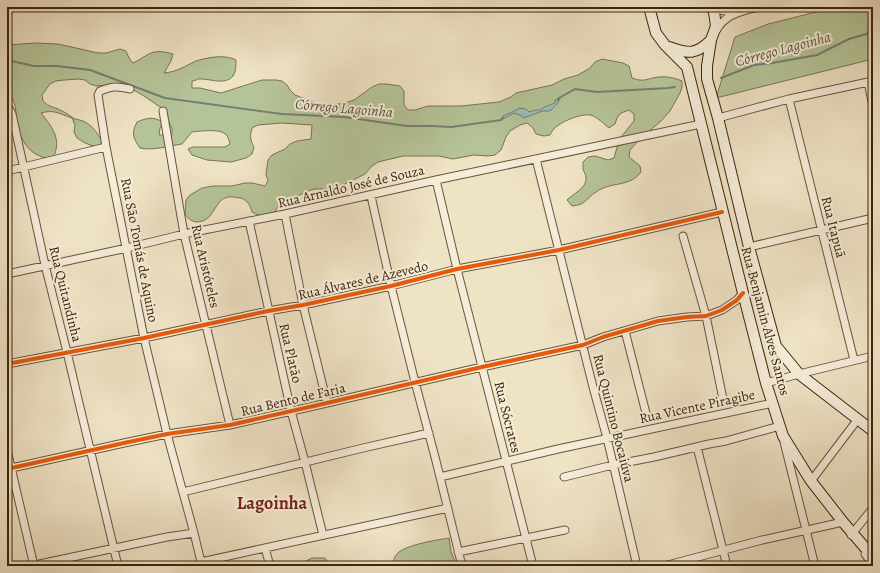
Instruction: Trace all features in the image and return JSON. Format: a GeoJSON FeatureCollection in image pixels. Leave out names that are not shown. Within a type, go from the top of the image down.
{"type":"FeatureCollection","features":[{"type":"Feature","properties":{"kind":"main road","name":"Rua Benjamin Alves Santos"},"geometry":{"type":"LineString","coordinates":[[649,7],[656,33],[686,67],[766,383],[781,431]]}},
{"type":"Feature","properties":{"kind":"main road","name":"Rua Benjamin Alves Santos"},"geometry":{"type":"LineString","coordinates":[[711,7],[714,12],[716,26],[711,40],[707,79],[718,118],[749,247],[776,346],[799,374]]}},
{"type":"Feature","properties":{"kind":"main road"},"geometry":{"type":"LineString","coordinates":[[665,45],[682,52],[694,52],[711,40]]}},
{"type":"Feature","properties":{"kind":"main road"},"geometry":{"type":"LineString","coordinates":[[707,150],[710,151],[725,148]]}},
{"type":"Feature","properties":{"kind":"main road"},"geometry":{"type":"LineString","coordinates":[[799,374],[873,431]]}},
{"type":"Feature","properties":{"kind":"main road"},"geometry":{"type":"LineString","coordinates":[[781,431],[811,481],[852,535],[873,557]]}},
{"type":"Feature","properties":{"kind":"street"},"geometry":{"type":"LineString","coordinates":[[716,7],[720,10],[735,13]]}},
{"type":"Feature","properties":{"kind":"street"},"geometry":{"type":"LineString","coordinates":[[711,40],[719,25],[726,18],[735,13],[758,7]]}},
{"type":"Feature","properties":{"kind":"street"},"geometry":{"type":"LineString","coordinates":[[718,118],[870,81],[873,106]]}},
{"type":"Feature","properties":{"kind":"street","name":"Rua São Tomás de Aquino"},"geometry":{"type":"LineString","coordinates":[[130,89],[119,86],[112,87],[100,91],[98,95],[106,147],[144,338],[201,564]]}},
{"type":"Feature","properties":{"kind":"street","name":"Rua Itapuã"},"geometry":{"type":"LineString","coordinates":[[789,100],[854,360]]}},
{"type":"Feature","properties":{"kind":"street","name":"Rua Quitandinha"},"geometry":{"type":"LineString","coordinates":[[7,105],[12,114],[45,265],[118,566]]}},
{"type":"Feature","properties":{"kind":"street","name":"Rua Aristóteles"},"geometry":{"type":"LineString","coordinates":[[163,111],[184,234],[230,425]]}},
{"type":"Feature","properties":{"kind":"street","name":"Rua Arnaldo José de Souza"},"geometry":{"type":"LineString","coordinates":[[7,274],[184,234],[371,196],[436,180],[701,124]]}},
{"type":"Feature","properties":{"kind":"street"},"geometry":{"type":"LineString","coordinates":[[7,171],[106,147]]}},
{"type":"Feature","properties":{"kind":"street","name":"Rua Quintino Bocaiúva"},"geometry":{"type":"LineString","coordinates":[[536,159],[637,566]]}},
{"type":"Feature","properties":{"kind":"street","name":"Rua Sócrates"},"geometry":{"type":"LineString","coordinates":[[436,180],[532,566]]}},
{"type":"Feature","properties":{"kind":"street"},"geometry":{"type":"LineString","coordinates":[[371,196],[415,382],[462,566]]}},
{"type":"Feature","properties":{"kind":"street","name":"Rua Álvares de Azevedo"},"geometry":{"type":"LineString","coordinates":[[7,364],[144,338],[268,311],[303,305],[392,286],[457,269],[559,250],[722,212]]}},
{"type":"Feature","properties":{"kind":"street"},"geometry":{"type":"LineString","coordinates":[[285,214],[303,305],[327,403]]}},
{"type":"Feature","properties":{"kind":"street"},"geometry":{"type":"LineString","coordinates":[[749,247],[873,218]]}},
{"type":"Feature","properties":{"kind":"street","name":"Rua Platão"},"geometry":{"type":"LineString","coordinates":[[249,221],[291,411],[323,535]]}},
{"type":"Feature","properties":{"kind":"street"},"geometry":{"type":"LineString","coordinates":[[683,236],[706,316],[723,400]]}},
{"type":"Feature","properties":{"kind":"street","name":"Rua Bento de Faria"},"geometry":{"type":"LineString","coordinates":[[9,468],[168,434],[230,425],[583,345],[603,337],[658,321],[706,316],[722,310],[737,300],[743,293]]}},
{"type":"Feature","properties":{"kind":"street"},"geometry":{"type":"LineString","coordinates":[[625,331],[647,417]]}},
{"type":"Feature","properties":{"kind":"street"},"geometry":{"type":"LineString","coordinates":[[766,383],[873,356]]}},
{"type":"Feature","properties":{"kind":"street","name":"Rua Vicente Piragibe"},"geometry":{"type":"LineString","coordinates":[[440,478],[606,438],[773,403]]}},
{"type":"Feature","properties":{"kind":"street"},"geometry":{"type":"LineString","coordinates":[[811,481],[858,419]]}},
{"type":"Feature","properties":{"kind":"street"},"geometry":{"type":"LineString","coordinates":[[564,477],[697,447],[781,431]]}},
{"type":"Feature","properties":{"kind":"street","name":"Rua Benjamin Alves Santos"},"geometry":{"type":"LineString","coordinates":[[781,431],[815,566]]}},
{"type":"Feature","properties":{"kind":"street"},"geometry":{"type":"LineString","coordinates":[[183,492],[429,433]]}},
{"type":"Feature","properties":{"kind":"street"},"geometry":{"type":"LineString","coordinates":[[697,447],[727,566]]}},
{"type":"Feature","properties":{"kind":"street"},"geometry":{"type":"LineString","coordinates":[[7,450],[9,468],[33,566],[167,537],[194,533]]}},
{"type":"Feature","properties":{"kind":"street"},"geometry":{"type":"LineString","coordinates":[[201,564],[323,535],[448,508]]}},
{"type":"Feature","properties":{"kind":"street"},"geometry":{"type":"LineString","coordinates":[[873,508],[852,535],[873,566]]}},
{"type":"Feature","properties":{"kind":"street"},"geometry":{"type":"LineString","coordinates":[[664,566],[762,540],[843,522]]}},
{"type":"Feature","properties":{"kind":"street"},"geometry":{"type":"LineString","coordinates":[[458,552],[565,530]]}},
{"type":"Feature","properties":{"kind":"street"},"geometry":{"type":"LineString","coordinates":[[266,548],[270,566]]}},
{"type":"Feature","properties":{"kind":"green space"},"geometry":{"type":"Polygon","coordinates":[[[836,7],[873,7],[873,59],[716,98],[735,37],[768,24],[836,7]]]}},
{"type":"Feature","properties":{"kind":"green space"},"geometry":{"type":"Polygon","coordinates":[[[35,43],[58,44],[98,53],[106,53],[120,49],[126,51],[133,63],[155,52],[166,52],[173,54],[164,73],[177,70],[204,59],[218,57],[232,58],[236,60],[236,66],[234,74],[230,79],[226,81],[217,81],[198,79],[192,81],[192,88],[200,88],[221,93],[262,80],[276,80],[282,81],[295,95],[321,105],[334,105],[354,100],[372,87],[379,84],[400,86],[404,91],[404,105],[408,110],[415,110],[428,106],[461,106],[499,102],[516,93],[552,85],[564,79],[578,75],[590,68],[595,62],[602,59],[623,63],[629,66],[632,78],[643,80],[665,77],[682,81],[682,87],[670,111],[630,150],[629,157],[640,166],[641,172],[631,180],[602,189],[583,203],[577,205],[572,206],[567,200],[582,188],[586,182],[583,162],[588,157],[595,156],[608,160],[614,158],[621,137],[634,121],[634,114],[629,110],[621,113],[615,124],[609,128],[596,117],[591,115],[582,115],[565,121],[556,127],[550,135],[544,136],[536,134],[533,128],[527,123],[520,125],[510,131],[501,150],[495,155],[474,155],[453,159],[439,156],[403,156],[378,162],[365,174],[337,189],[315,189],[295,197],[288,198],[282,201],[275,212],[269,216],[258,215],[252,212],[245,200],[241,198],[228,197],[220,202],[208,218],[204,221],[196,222],[185,215],[186,200],[190,195],[202,188],[213,186],[232,186],[252,183],[265,186],[268,181],[266,174],[268,160],[272,155],[285,149],[290,144],[297,141],[311,139],[312,125],[282,123],[258,125],[252,128],[251,131],[251,140],[254,147],[252,154],[246,158],[231,162],[207,160],[192,155],[188,149],[193,147],[225,147],[230,144],[224,133],[217,131],[192,132],[182,144],[155,149],[145,149],[140,148],[133,133],[137,122],[150,118],[159,120],[163,122],[159,135],[172,135],[172,129],[163,109],[132,89],[111,85],[96,86],[85,80],[78,79],[64,80],[56,81],[50,84],[42,95],[43,101],[73,118],[88,124],[95,130],[102,141],[99,148],[85,143],[77,138],[74,132],[75,125],[72,118],[53,112],[41,113],[55,134],[57,145],[53,158],[43,157],[31,151],[21,137],[17,126],[14,103],[11,96],[7,92],[7,45],[35,43]]]}},
{"type":"Feature","properties":{"kind":"green space"},"geometry":{"type":"Polygon","coordinates":[[[449,538],[451,552],[457,566],[392,566],[396,555],[406,548],[421,543],[449,538]]]}},
{"type":"Feature","properties":{"kind":"green space"},"geometry":{"type":"Polygon","coordinates":[[[312,558],[325,558],[331,566],[296,566],[312,558]]]}},
{"type":"Feature","properties":{"kind":"water"},"geometry":{"type":"Polygon","coordinates":[[[561,97],[550,111],[543,111],[523,118],[522,116],[514,113],[501,120],[503,116],[519,108],[526,109],[529,112],[540,110],[555,103],[555,100],[561,97]]]}},
{"type":"Feature","properties":{"kind":"waterway","name":"Córrego Lagoinha"},"geometry":{"type":"LineString","coordinates":[[721,78],[754,65],[817,55],[849,39],[873,32]]}},
{"type":"Feature","properties":{"kind":"waterway","name":"Córrego Lagoinha"},"geometry":{"type":"LineString","coordinates":[[7,60],[34,66],[57,66],[90,70],[165,98],[282,114],[344,117],[407,126],[451,127],[501,120],[503,118]]}},
{"type":"Feature","properties":{"kind":"waterway","name":"Córrego Lagoinha"},"geometry":{"type":"LineString","coordinates":[[558,100],[575,89],[597,92],[675,87]]}},
{"type":"Feature","properties":{"kind":"cycle path"},"geometry":{"type":"LineString","coordinates":[[7,364],[144,338],[268,311],[303,305],[391,286],[457,269],[559,250],[722,212]]}},
{"type":"Feature","properties":{"kind":"cycle path"},"geometry":{"type":"LineString","coordinates":[[7,469],[167,434],[230,425],[583,345],[603,337],[658,321],[706,316],[722,310],[737,300],[743,293]]}},
{"type":"Feature","properties":{"kind":"district","name":"Lagoinha"},"geometry":{"type":"Point","coordinates":[272,503]}}]}
